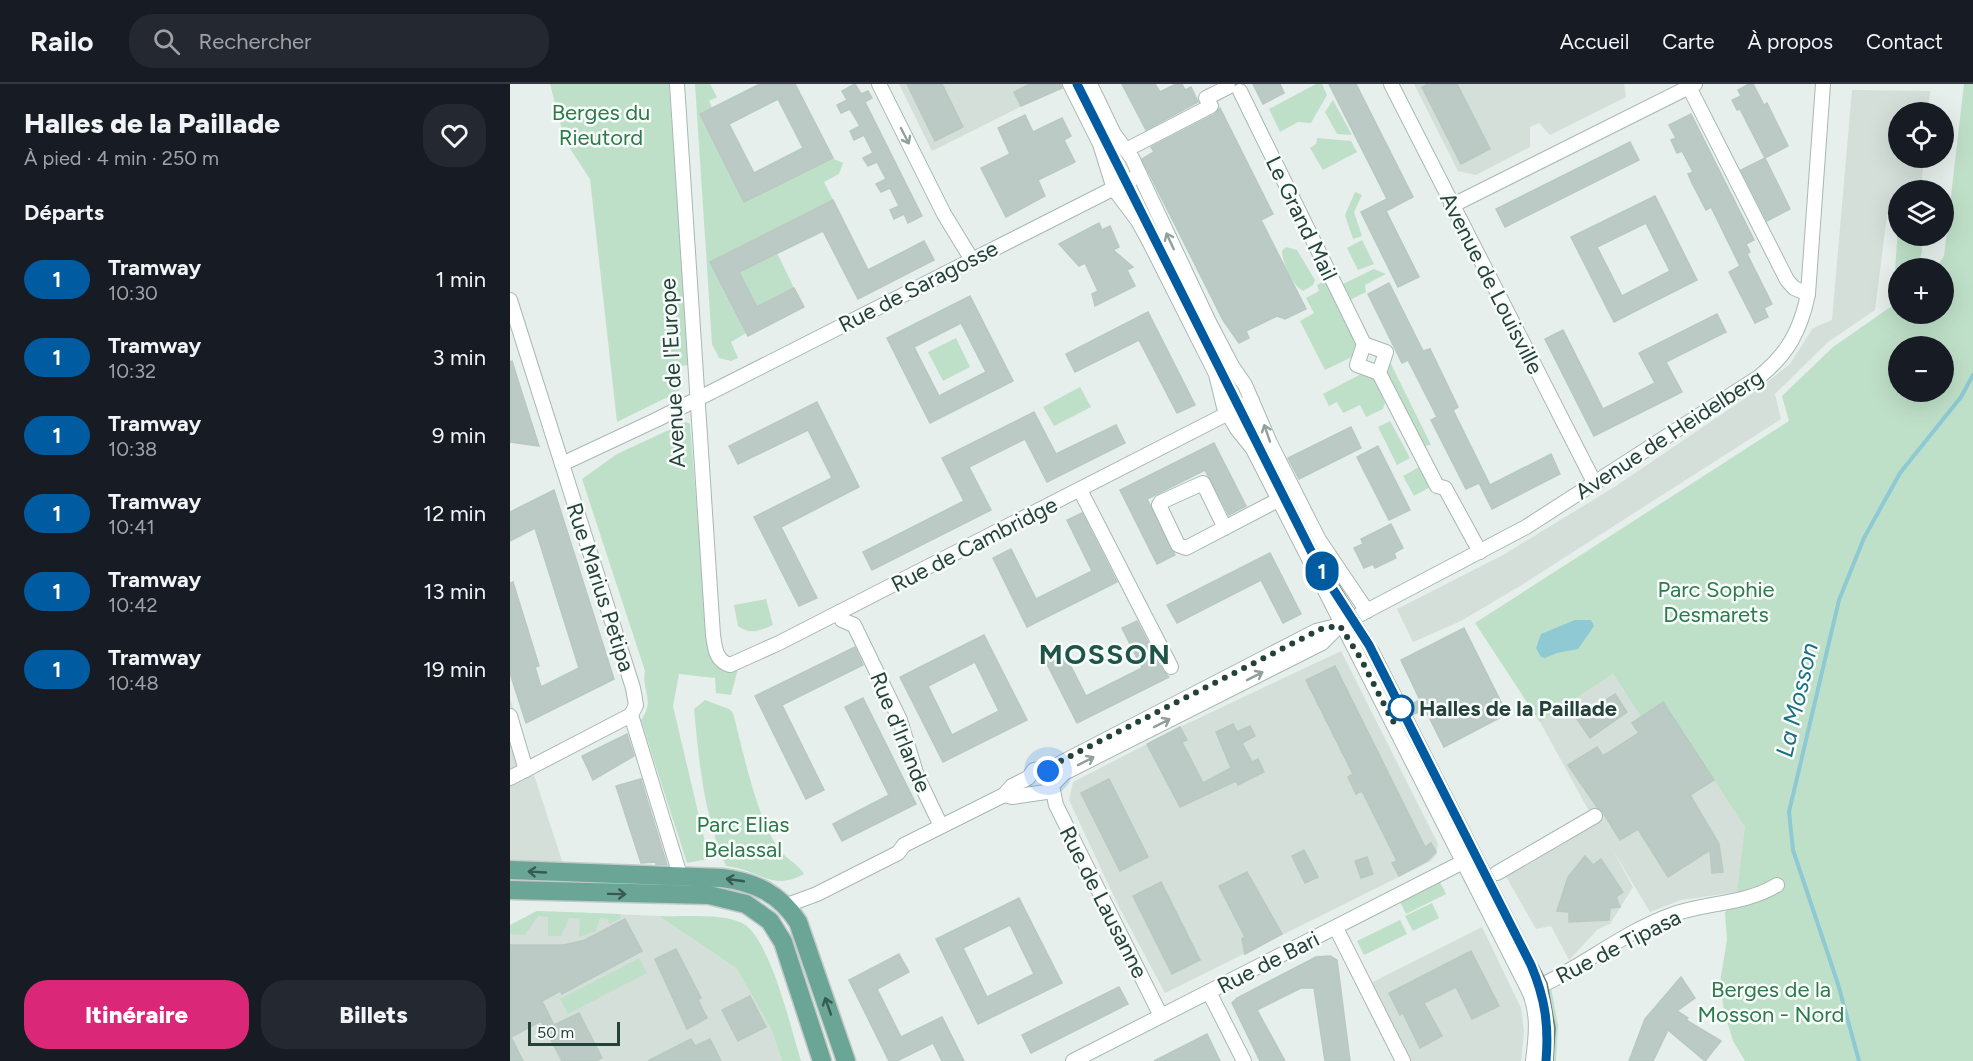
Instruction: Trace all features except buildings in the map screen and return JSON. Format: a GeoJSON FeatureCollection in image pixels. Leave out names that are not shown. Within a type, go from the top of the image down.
{"type":"FeatureCollection","features":[{"type":"Feature","properties":{"kind":"main road"},"geometry":{"type":"LineString","coordinates":[[510,870],[680,876],[745,881],[769,892],[778,913],[783,942],[822,1061]]}},
{"type":"Feature","properties":{"kind":"main road"},"geometry":{"type":"LineString","coordinates":[[510,891],[709,895],[778,913],[807,945],[846,1061]]}},
{"type":"Feature","properties":{"kind":"street","name":"Avenue de l'Europe"},"geometry":{"type":"LineString","coordinates":[[677,84],[713,635],[719,659]]}},
{"type":"Feature","properties":{"kind":"street"},"geometry":{"type":"LineString","coordinates":[[879,84],[944,214],[972,260]]}},
{"type":"Feature","properties":{"kind":"street"},"geometry":{"type":"LineString","coordinates":[[1070,84],[1100,144],[1114,189],[1138,221],[1160,263],[1216,374],[1228,414],[1253,449],[1340,626],[1361,659],[1529,991],[1534,1007],[1537,1032],[1533,1061]]}},
{"type":"Feature","properties":{"kind":"street"},"geometry":{"type":"LineString","coordinates":[[1090,84],[1114,134],[1140,175],[1208,320],[1252,401],[1270,443],[1319,540],[1367,611]]}},
{"type":"Feature","properties":{"kind":"street","name":"Avenue de Louisville"},"geometry":{"type":"LineString","coordinates":[[1390,84],[1594,482]]}},
{"type":"Feature","properties":{"kind":"street","name":"Avenue de Heidelberg"},"geometry":{"type":"LineString","coordinates":[[1340,626],[1526,527],[1734,395],[1772,367],[1796,333],[1808,294],[1823,84]]}},
{"type":"Feature","properties":{"kind":"street"},"geometry":{"type":"LineString","coordinates":[[1451,206],[1692,85],[1787,280],[1794,288],[1808,294]]}},
{"type":"Feature","properties":{"kind":"street"},"geometry":{"type":"LineString","coordinates":[[1126,150],[1211,106],[1206,98],[1235,87]]}},
{"type":"Feature","properties":{"kind":"street","name":"Le Grand Mail"},"geometry":{"type":"LineString","coordinates":[[1235,87],[1364,344],[1386,352],[1379,373]]}},
{"type":"Feature","properties":{"kind":"street","name":"Rue de Saragosse"},"geometry":{"type":"LineString","coordinates":[[562,464],[658,419],[1140,175]]}},
{"type":"Feature","properties":{"kind":"street","name":"Rue Marius Petipa"},"geometry":{"type":"LineString","coordinates":[[510,300],[633,688],[636,705],[631,715],[680,876]]}},
{"type":"Feature","properties":{"kind":"street","name":"Le Grand Mail"},"geometry":{"type":"LineString","coordinates":[[1364,344],[1357,365],[1379,373],[1437,486],[1445,488],[1480,552]]}},
{"type":"Feature","properties":{"kind":"street","name":"Rue de Cambridge"},"geometry":{"type":"LineString","coordinates":[[719,659],[730,665],[839,612],[1252,401]]}},
{"type":"Feature","properties":{"kind":"street"},"geometry":{"type":"LineString","coordinates":[[1225,528],[1203,483],[1171,497],[1159,506],[1178,545],[1182,548],[1225,528],[1278,500]]}},
{"type":"Feature","properties":{"kind":"street"},"geometry":{"type":"LineString","coordinates":[[1080,490],[1171,667]]}},
{"type":"Feature","properties":{"kind":"street","name":"Rue d'Irlande"},"geometry":{"type":"LineString","coordinates":[[839,612],[842,620],[854,625],[900,720],[917,776],[941,826]]}},
{"type":"Feature","properties":{"kind":"street"},"geometry":{"type":"LineString","coordinates":[[778,913],[898,853],[904,845],[1004,795],[1020,781],[1028,778],[1034,770],[1045,769],[1316,631],[1340,626]]}},
{"type":"Feature","properties":{"kind":"street"},"geometry":{"type":"LineString","coordinates":[[1004,795],[1012,797],[1046,792],[1064,773],[1322,643],[1340,626]]}},
{"type":"Feature","properties":{"kind":"street"},"geometry":{"type":"LineString","coordinates":[[510,778],[631,715]]}},
{"type":"Feature","properties":{"kind":"street"},"geometry":{"type":"LineString","coordinates":[[510,716],[526,770]]}},
{"type":"Feature","properties":{"kind":"street"},"geometry":{"type":"LineString","coordinates":[[1045,769],[1051,774],[1053,784]]}},
{"type":"Feature","properties":{"kind":"street"},"geometry":{"type":"LineString","coordinates":[[1028,778],[1029,786],[1034,792]]}},
{"type":"Feature","properties":{"kind":"street","name":"Rue de Lausanne"},"geometry":{"type":"LineString","coordinates":[[1053,784],[1056,805],[1161,1016]]}},
{"type":"Feature","properties":{"kind":"street"},"geometry":{"type":"LineString","coordinates":[[1497,873],[1595,816]]}},
{"type":"Feature","properties":{"kind":"street","name":"Rue de Bari"},"geometry":{"type":"LineString","coordinates":[[1073,1061],[1463,862]]}},
{"type":"Feature","properties":{"kind":"street","name":"Rue de Tipasa"},"geometry":{"type":"LineString","coordinates":[[1529,991],[1670,915],[1705,905],[1749,899],[1776,885]]}},
{"type":"Feature","properties":{"kind":"street"},"geometry":{"type":"LineString","coordinates":[[1336,928],[1402,1061]]}},
{"type":"Feature","properties":{"kind":"street"},"geometry":{"type":"LineString","coordinates":[[1209,992],[1244,1061]]}},
{"type":"Feature","properties":{"kind":"shaded area"},"geometry":{"type":"Polygon","coordinates":[[[899,84],[1054,84],[1056,89],[932,151],[899,84]]]}},
{"type":"Feature","properties":{"kind":"shaded area"},"geometry":{"type":"Polygon","coordinates":[[[1414,84],[1624,84],[1626,97],[1550,135],[1539,123],[1530,127],[1530,147],[1476,175],[1458,171],[1414,84]]]}},
{"type":"Feature","properties":{"kind":"shaded area"},"geometry":{"type":"Polygon","coordinates":[[[1852,90],[1930,91],[1929,102],[1888,102],[1888,168],[1923,168],[1922,180],[1888,180],[1888,215],[1875,310],[1828,342],[1775,394],[1781,419],[1520,586],[1461,621],[1413,642],[1397,609],[1503,555],[1616,486],[1756,391],[1790,364],[1813,328],[1832,320],[1852,90]]]}},
{"type":"Feature","properties":{"kind":"shaded area"},"geometry":{"type":"Polygon","coordinates":[[[1341,651],[1438,844],[1436,855],[1431,861],[1165,993],[1119,907],[1069,800],[1073,782],[1180,727],[1341,651]]]}},
{"type":"Feature","properties":{"kind":"shaded area"},"geometry":{"type":"Polygon","coordinates":[[[1613,674],[1641,717],[1663,702],[1746,827],[1737,892],[1681,900],[1650,912],[1612,849],[1633,887],[1610,924],[1598,929],[1569,960],[1551,926],[1536,929],[1505,875],[1595,822],[1540,722],[1613,674]]]}},
{"type":"Feature","properties":{"kind":"shaded area"},"geometry":{"type":"Polygon","coordinates":[[[510,698],[534,775],[563,864],[510,861],[510,698]]]}},
{"type":"Feature","properties":{"kind":"shaded area"},"geometry":{"type":"Polygon","coordinates":[[[537,911],[659,916],[736,968],[771,1029],[782,1061],[510,1061],[510,925],[537,911]]]}},
{"type":"Feature","properties":{"kind":"shaded area"},"geometry":{"type":"Polygon","coordinates":[[[1482,927],[1521,1008],[1524,1032],[1521,1061],[1407,1061],[1369,984],[1482,927]]]}},
{"type":"Feature","properties":{"kind":"green space","name":"Berges du Rieutord"},"geometry":{"type":"Polygon","coordinates":[[[550,84],[669,84],[689,365],[681,366],[681,387],[678,392],[617,422],[590,179],[565,141],[550,84]]]}},
{"type":"Feature","properties":{"kind":"green space"},"geometry":{"type":"Polygon","coordinates":[[[695,84],[710,84],[717,97],[709,101],[712,108],[700,115],[744,202],[832,158],[843,163],[839,174],[824,182],[833,200],[710,262],[746,333],[731,342],[738,358],[731,361],[719,358],[712,344],[695,84]]]}},
{"type":"Feature","properties":{"kind":"green space"},"geometry":{"type":"Polygon","coordinates":[[[1316,84],[1322,84],[1327,95],[1311,123],[1298,122],[1280,132],[1269,109],[1316,84]]]}},
{"type":"Feature","properties":{"kind":"green space"},"geometry":{"type":"Polygon","coordinates":[[[1964,84],[1973,84],[1973,1061],[1745,1061],[1733,1041],[1724,1011],[1720,982],[1727,940],[1725,913],[1737,892],[1745,827],[1663,702],[1641,717],[1613,674],[1540,722],[1475,623],[1789,421],[1782,396],[1833,347],[1888,309],[1888,324],[1954,324],[1954,258],[1943,258],[1945,246],[1954,246],[1953,180],[1964,84]]]}},
{"type":"Feature","properties":{"kind":"green space"},"geometry":{"type":"Polygon","coordinates":[[[1333,100],[1352,135],[1337,134],[1325,112],[1333,100]]]}},
{"type":"Feature","properties":{"kind":"green space"},"geometry":{"type":"Polygon","coordinates":[[[1317,138],[1351,141],[1357,152],[1323,170],[1310,148],[1316,144],[1317,138]]]}},
{"type":"Feature","properties":{"kind":"green space"},"geometry":{"type":"Polygon","coordinates":[[[1355,192],[1362,195],[1354,212],[1362,236],[1353,239],[1345,215],[1355,192]]]}},
{"type":"Feature","properties":{"kind":"green space"},"geometry":{"type":"Polygon","coordinates":[[[1362,240],[1374,264],[1358,270],[1347,248],[1362,240]]]}},
{"type":"Feature","properties":{"kind":"green space"},"geometry":{"type":"Polygon","coordinates":[[[1897,246],[1922,246],[1920,258],[1896,258],[1897,246]]]}},
{"type":"Feature","properties":{"kind":"green space"},"geometry":{"type":"Polygon","coordinates":[[[1286,247],[1297,250],[1315,280],[1313,285],[1303,291],[1295,284],[1286,268],[1282,251],[1286,247]]]}},
{"type":"Feature","properties":{"kind":"green space"},"geometry":{"type":"Polygon","coordinates":[[[777,253],[794,288],[757,307],[739,272],[777,253]]]}},
{"type":"Feature","properties":{"kind":"green space"},"geometry":{"type":"Polygon","coordinates":[[[1374,269],[1386,274],[1365,285],[1366,292],[1350,300],[1343,284],[1374,269]]]}},
{"type":"Feature","properties":{"kind":"green space"},"geometry":{"type":"Polygon","coordinates":[[[1325,281],[1358,346],[1356,355],[1325,370],[1300,321],[1314,313],[1306,298],[1319,291],[1317,285],[1325,281]]]}},
{"type":"Feature","properties":{"kind":"green space"},"geometry":{"type":"Polygon","coordinates":[[[956,338],[970,367],[943,381],[928,352],[956,338]]]}},
{"type":"Feature","properties":{"kind":"green space"},"geometry":{"type":"Polygon","coordinates":[[[1390,362],[1431,445],[1423,446],[1386,372],[1390,362]]]}},
{"type":"Feature","properties":{"kind":"green space"},"geometry":{"type":"Polygon","coordinates":[[[1363,373],[1374,378],[1385,403],[1383,409],[1366,417],[1360,405],[1343,413],[1337,402],[1329,406],[1323,394],[1363,373]]]}},
{"type":"Feature","properties":{"kind":"green space"},"geometry":{"type":"Polygon","coordinates":[[[1080,387],[1091,407],[1054,426],[1043,407],[1080,387]]]}},
{"type":"Feature","properties":{"kind":"green space"},"geometry":{"type":"Polygon","coordinates":[[[1390,421],[1410,458],[1397,465],[1378,427],[1390,421]]]}},
{"type":"Feature","properties":{"kind":"green space"},"geometry":{"type":"Polygon","coordinates":[[[686,422],[690,424],[708,647],[714,664],[728,671],[738,669],[731,695],[716,693],[715,678],[679,674],[673,706],[709,859],[687,863],[641,720],[648,701],[645,671],[582,479],[617,454],[686,422]]]}},
{"type":"Feature","properties":{"kind":"green space"},"geometry":{"type":"Polygon","coordinates":[[[1419,467],[1430,487],[1414,496],[1403,476],[1419,467]]]}},
{"type":"Feature","properties":{"kind":"green space"},"geometry":{"type":"Polygon","coordinates":[[[766,599],[773,625],[755,631],[738,626],[734,605],[766,599]]]}},
{"type":"Feature","properties":{"kind":"green space","name":"Parc Elias Belassal"},"geometry":{"type":"Polygon","coordinates":[[[705,700],[729,709],[733,713],[750,780],[768,830],[779,849],[804,874],[783,881],[726,866],[712,828],[701,769],[694,709],[705,700]]]}},
{"type":"Feature","properties":{"kind":"green space"},"geometry":{"type":"Polygon","coordinates":[[[1439,880],[1446,894],[1406,914],[1399,900],[1439,880]]]}},
{"type":"Feature","properties":{"kind":"green space"},"geometry":{"type":"Polygon","coordinates":[[[1432,903],[1439,918],[1413,931],[1405,916],[1432,903]]]}},
{"type":"Feature","properties":{"kind":"green space"},"geometry":{"type":"Polygon","coordinates":[[[537,911],[621,914],[620,919],[609,924],[608,919],[600,918],[596,931],[579,937],[580,919],[569,918],[561,936],[548,936],[548,917],[538,916],[525,935],[510,934],[510,925],[537,911]]]}},
{"type":"Feature","properties":{"kind":"green space"},"geometry":{"type":"Polygon","coordinates":[[[659,916],[724,918],[742,923],[752,932],[762,946],[778,985],[801,1061],[782,1061],[771,1029],[736,968],[659,916]]]}},
{"type":"Feature","properties":{"kind":"green space"},"geometry":{"type":"Polygon","coordinates":[[[1400,920],[1407,934],[1364,955],[1357,941],[1400,920]]]}},
{"type":"Feature","properties":{"kind":"green space"},"geometry":{"type":"Polygon","coordinates":[[[639,958],[647,973],[568,1014],[560,999],[639,958]]]}},
{"type":"Feature","properties":{"kind":"green space"},"geometry":{"type":"Polygon","coordinates":[[[1551,988],[1558,1025],[1556,1061],[1540,1061],[1539,1011],[1545,994],[1551,988]]]}},
{"type":"Feature","properties":{"kind":"water"},"geometry":{"type":"Polygon","coordinates":[[[1575,620],[1591,620],[1594,626],[1578,649],[1545,658],[1541,657],[1536,648],[1541,634],[1575,620]]]}},
{"type":"Feature","properties":{"kind":"waterway","name":"La Mosson"},"geometry":{"type":"LineString","coordinates":[[1859,1061],[1838,984],[1793,850],[1789,812],[1839,600],[1864,538],[1900,473],[1961,397],[1973,375]]}},
{"type":"Feature","properties":{"kind":"tram line","name":"1"},"geometry":{"type":"LineString","coordinates":[[1077,84],[1320,569],[1369,645],[1531,965],[1546,1007],[1549,1030],[1546,1061]]}},
{"type":"Feature","properties":{"kind":"tram line"},"geometry":{"type":"LineString","coordinates":[[1083,84],[1320,555],[1379,650],[1547,983],[1555,1028],[1553,1061]]}},
{"type":"Feature","properties":{"kind":"place","name":"Halles de la Paillade"},"geometry":{"type":"Point","coordinates":[1401,708]}},
{"type":"Feature","properties":{"kind":"district","name":"MOSSON"},"geometry":{"type":"Point","coordinates":[1105,654]}},
{"type":"Feature","properties":{"kind":"route"},"geometry":{"type":"LineString","coordinates":[[1048,771],[1045,769],[1323,628],[1340,626],[1361,659],[1393,722],[1401,708]]}},
{"type":"Feature","properties":{"kind":"park label","name":"Parc Sophie Desmarets"},"geometry":{"type":"Point","coordinates":[1716,602]}},
{"type":"Feature","properties":{"kind":"park label","name":"Berges de la Mosson - Nord"},"geometry":{"type":"Point","coordinates":[1771,1002]}}]}
